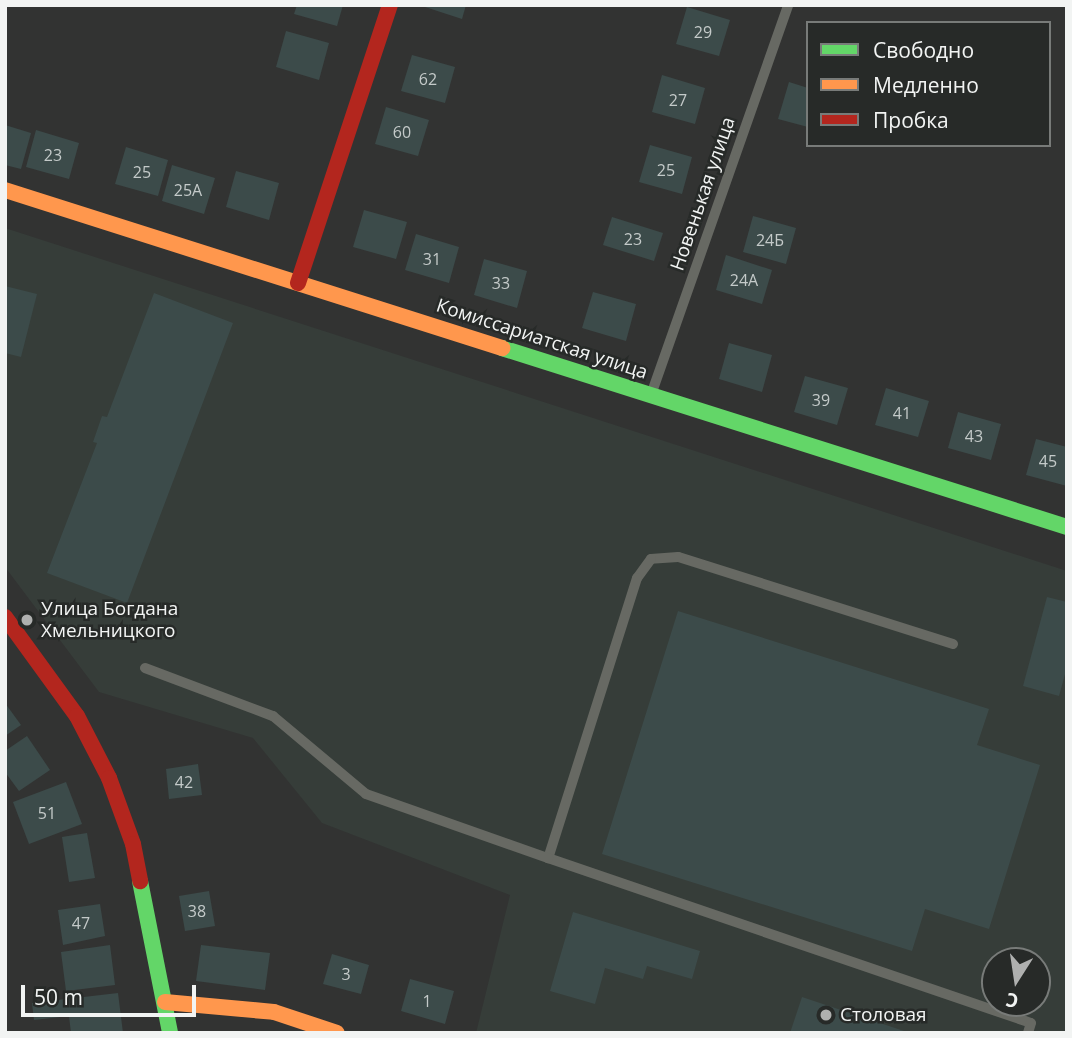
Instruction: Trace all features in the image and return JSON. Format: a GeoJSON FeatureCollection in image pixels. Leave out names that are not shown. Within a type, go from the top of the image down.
{"type":"FeatureCollection","features":[{"type":"Feature","properties":{"kind":"street"},"geometry":{"type":"LineString","coordinates":[[298,283],[390,5]]}},
{"type":"Feature","properties":{"kind":"street","name":"Комиссариатская улица"},"geometry":{"type":"LineString","coordinates":[[5,190],[1067,527]]}},
{"type":"Feature","properties":{"kind":"street"},"geometry":{"type":"LineString","coordinates":[[5,617],[77,716],[109,778],[133,844],[170,1033]]}},
{"type":"Feature","properties":{"kind":"street"},"geometry":{"type":"LineString","coordinates":[[165,1002],[274,1012],[337,1033]]}},
{"type":"Feature","properties":{"kind":"lane","name":"Новенькая улица"},"geometry":{"type":"LineString","coordinates":[[651,395],[788,5]]}},
{"type":"Feature","properties":{"kind":"lane"},"geometry":{"type":"LineString","coordinates":[[548,858],[637,578],[651,559],[678,557],[953,644]]}},
{"type":"Feature","properties":{"kind":"lane"},"geometry":{"type":"LineString","coordinates":[[145,668],[273,716],[366,794],[1031,1023],[1028,1033]]}},
{"type":"Feature","properties":{"kind":"shaded area"},"geometry":{"type":"Polygon","coordinates":[[[5,228],[1067,571],[1067,1033],[476,1033],[510,895],[322,823],[253,738],[99,692],[5,567],[5,228]]]}},
{"type":"Feature","properties":{"kind":"building"},"geometry":{"type":"Polygon","coordinates":[[[297,5],[343,5],[337,26],[294,14],[297,5]]]}},
{"type":"Feature","properties":{"kind":"building"},"geometry":{"type":"Polygon","coordinates":[[[419,5],[466,5],[462,19],[419,5]]]}},
{"type":"Feature","properties":{"kind":"building"},"geometry":{"type":"Polygon","coordinates":[[[687,7],[730,20],[719,56],[676,44],[687,7]]]}},
{"type":"Feature","properties":{"kind":"building"},"geometry":{"type":"Polygon","coordinates":[[[286,31],[329,43],[319,80],[276,67],[286,31]]]}},
{"type":"Feature","properties":{"kind":"building"},"geometry":{"type":"Polygon","coordinates":[[[412,55],[455,67],[445,103],[401,91],[412,55]]]}},
{"type":"Feature","properties":{"kind":"building"},"geometry":{"type":"Polygon","coordinates":[[[662,75],[705,88],[695,124],[652,112],[662,75]]]}},
{"type":"Feature","properties":{"kind":"building"},"geometry":{"type":"Polygon","coordinates":[[[789,82],[806,87],[806,126],[778,119],[789,82]]]}},
{"type":"Feature","properties":{"kind":"building"},"geometry":{"type":"Polygon","coordinates":[[[386,107],[429,120],[418,156],[375,144],[386,107]]]}},
{"type":"Feature","properties":{"kind":"building"},"geometry":{"type":"Polygon","coordinates":[[[5,125],[31,133],[21,169],[5,165],[5,125]]]}},
{"type":"Feature","properties":{"kind":"building"},"geometry":{"type":"Polygon","coordinates":[[[36,130],[79,143],[69,179],[26,167],[36,130]]]}},
{"type":"Feature","properties":{"kind":"building"},"geometry":{"type":"Polygon","coordinates":[[[650,145],[692,157],[682,194],[639,182],[650,145]]]}},
{"type":"Feature","properties":{"kind":"building"},"geometry":{"type":"Polygon","coordinates":[[[126,147],[168,160],[158,196],[115,184],[126,147]]]}},
{"type":"Feature","properties":{"kind":"building"},"geometry":{"type":"Polygon","coordinates":[[[172,165],[215,178],[204,214],[162,201],[172,165]]]}},
{"type":"Feature","properties":{"kind":"building"},"geometry":{"type":"Polygon","coordinates":[[[236,171],[279,183],[269,220],[226,207],[236,171]]]}},
{"type":"Feature","properties":{"kind":"building"},"geometry":{"type":"Polygon","coordinates":[[[364,210],[407,222],[396,259],[353,247],[364,210]]]}},
{"type":"Feature","properties":{"kind":"building"},"geometry":{"type":"Polygon","coordinates":[[[753,216],[796,228],[786,264],[743,252],[753,216]]]}},
{"type":"Feature","properties":{"kind":"building"},"geometry":{"type":"Polygon","coordinates":[[[612,217],[663,233],[654,261],[603,245],[612,217]]]}},
{"type":"Feature","properties":{"kind":"building"},"geometry":{"type":"Polygon","coordinates":[[[416,234],[459,247],[449,283],[405,270],[416,234]]]}},
{"type":"Feature","properties":{"kind":"building"},"geometry":{"type":"Polygon","coordinates":[[[726,255],[772,270],[762,304],[716,290],[726,255]]]}},
{"type":"Feature","properties":{"kind":"building"},"geometry":{"type":"Polygon","coordinates":[[[484,259],[527,271],[517,308],[474,295],[484,259]]]}},
{"type":"Feature","properties":{"kind":"building"},"geometry":{"type":"Polygon","coordinates":[[[5,286],[37,294],[21,357],[5,353],[5,286]]]}},
{"type":"Feature","properties":{"kind":"building"},"geometry":{"type":"Polygon","coordinates":[[[593,292],[636,304],[626,341],[582,328],[593,292]]]}},
{"type":"Feature","properties":{"kind":"building"},"geometry":{"type":"Polygon","coordinates":[[[154,293],[233,323],[127,603],[47,573],[97,443],[93,442],[102,416],[107,417],[154,293]]]}},
{"type":"Feature","properties":{"kind":"building"},"geometry":{"type":"Polygon","coordinates":[[[729,343],[772,355],[762,392],[719,379],[729,343]]]}},
{"type":"Feature","properties":{"kind":"building"},"geometry":{"type":"Polygon","coordinates":[[[805,376],[848,388],[837,425],[794,412],[805,376]]]}},
{"type":"Feature","properties":{"kind":"building"},"geometry":{"type":"Polygon","coordinates":[[[886,388],[929,401],[918,437],[875,425],[886,388]]]}},
{"type":"Feature","properties":{"kind":"building"},"geometry":{"type":"Polygon","coordinates":[[[958,412],[1001,424],[991,460],[948,448],[958,412]]]}},
{"type":"Feature","properties":{"kind":"building"},"geometry":{"type":"Polygon","coordinates":[[[1036,439],[1067,447],[1067,486],[1026,475],[1036,439]]]}},
{"type":"Feature","properties":{"kind":"building"},"geometry":{"type":"Polygon","coordinates":[[[1047,597],[1067,602],[1067,667],[1059,696],[1023,686],[1047,597]]]}},
{"type":"Feature","properties":{"kind":"building"},"geometry":{"type":"Polygon","coordinates":[[[678,611],[989,709],[977,745],[1040,765],[989,929],[925,909],[912,951],[602,854],[678,611]]]}},
{"type":"Feature","properties":{"kind":"building"},"geometry":{"type":"Polygon","coordinates":[[[5,703],[21,725],[5,736],[5,703]]]}},
{"type":"Feature","properties":{"kind":"building"},"geometry":{"type":"Polygon","coordinates":[[[27,736],[50,770],[19,791],[5,772],[5,751],[27,736]]]}},
{"type":"Feature","properties":{"kind":"building"},"geometry":{"type":"Polygon","coordinates":[[[198,764],[202,795],[169,799],[166,769],[198,764]]]}},
{"type":"Feature","properties":{"kind":"building"},"geometry":{"type":"Polygon","coordinates":[[[66,782],[82,824],[29,844],[13,802],[66,782]]]}},
{"type":"Feature","properties":{"kind":"building"},"geometry":{"type":"Polygon","coordinates":[[[87,833],[95,878],[69,882],[62,837],[87,833]]]}},
{"type":"Feature","properties":{"kind":"building"},"geometry":{"type":"Polygon","coordinates":[[[209,891],[215,926],[185,931],[179,896],[209,891]]]}},
{"type":"Feature","properties":{"kind":"building"},"geometry":{"type":"Polygon","coordinates":[[[100,904],[105,936],[63,945],[58,910],[100,904]]]}},
{"type":"Feature","properties":{"kind":"building"},"geometry":{"type":"Polygon","coordinates":[[[573,912],[700,951],[692,979],[647,966],[643,979],[605,968],[595,1004],[550,991],[573,912]]]}},
{"type":"Feature","properties":{"kind":"building"},"geometry":{"type":"Polygon","coordinates":[[[110,945],[115,985],[66,991],[61,952],[110,945]]]}},
{"type":"Feature","properties":{"kind":"building"},"geometry":{"type":"Polygon","coordinates":[[[201,945],[270,953],[265,990],[196,981],[201,945]]]}},
{"type":"Feature","properties":{"kind":"building"},"geometry":{"type":"Polygon","coordinates":[[[332,954],[369,965],[361,994],[323,984],[332,954]]]}},
{"type":"Feature","properties":{"kind":"building"},"geometry":{"type":"Polygon","coordinates":[[[410,979],[454,991],[445,1024],[401,1011],[410,979]]]}},
{"type":"Feature","properties":{"kind":"building"},"geometry":{"type":"Polygon","coordinates":[[[118,993],[123,1033],[71,1033],[69,1016],[34,1020],[32,1003],[118,993]]]}},
{"type":"Feature","properties":{"kind":"building","name":"Столовая"},"geometry":{"type":"Polygon","coordinates":[[[802,997],[907,1032],[907,1033],[790,1033],[802,997]]]}},
{"type":"Feature","properties":{"kind":"traffic: fast"},"geometry":{"type":"LineString","coordinates":[[502,348],[1067,527]]}},
{"type":"Feature","properties":{"kind":"traffic: fast"},"geometry":{"type":"LineString","coordinates":[[140,881],[170,1033]]}},
{"type":"Feature","properties":{"kind":"traffic: slow"},"geometry":{"type":"LineString","coordinates":[[5,190],[502,348]]}},
{"type":"Feature","properties":{"kind":"traffic: slow"},"geometry":{"type":"LineString","coordinates":[[165,1002],[274,1012],[337,1033]]}},
{"type":"Feature","properties":{"kind":"traffic: jam"},"geometry":{"type":"LineString","coordinates":[[298,283],[390,5]]}},
{"type":"Feature","properties":{"kind":"traffic: jam"},"geometry":{"type":"LineString","coordinates":[[5,617],[77,716],[109,778],[133,844],[140,881]]}},
{"type":"Feature","properties":{"kind":"place","name":"Улица Богдана Хмельницкого"},"geometry":{"type":"Point","coordinates":[27,620]}},
{"type":"Feature","properties":{"kind":"place","name":"Столовая"},"geometry":{"type":"Point","coordinates":[826,1015]}}]}
